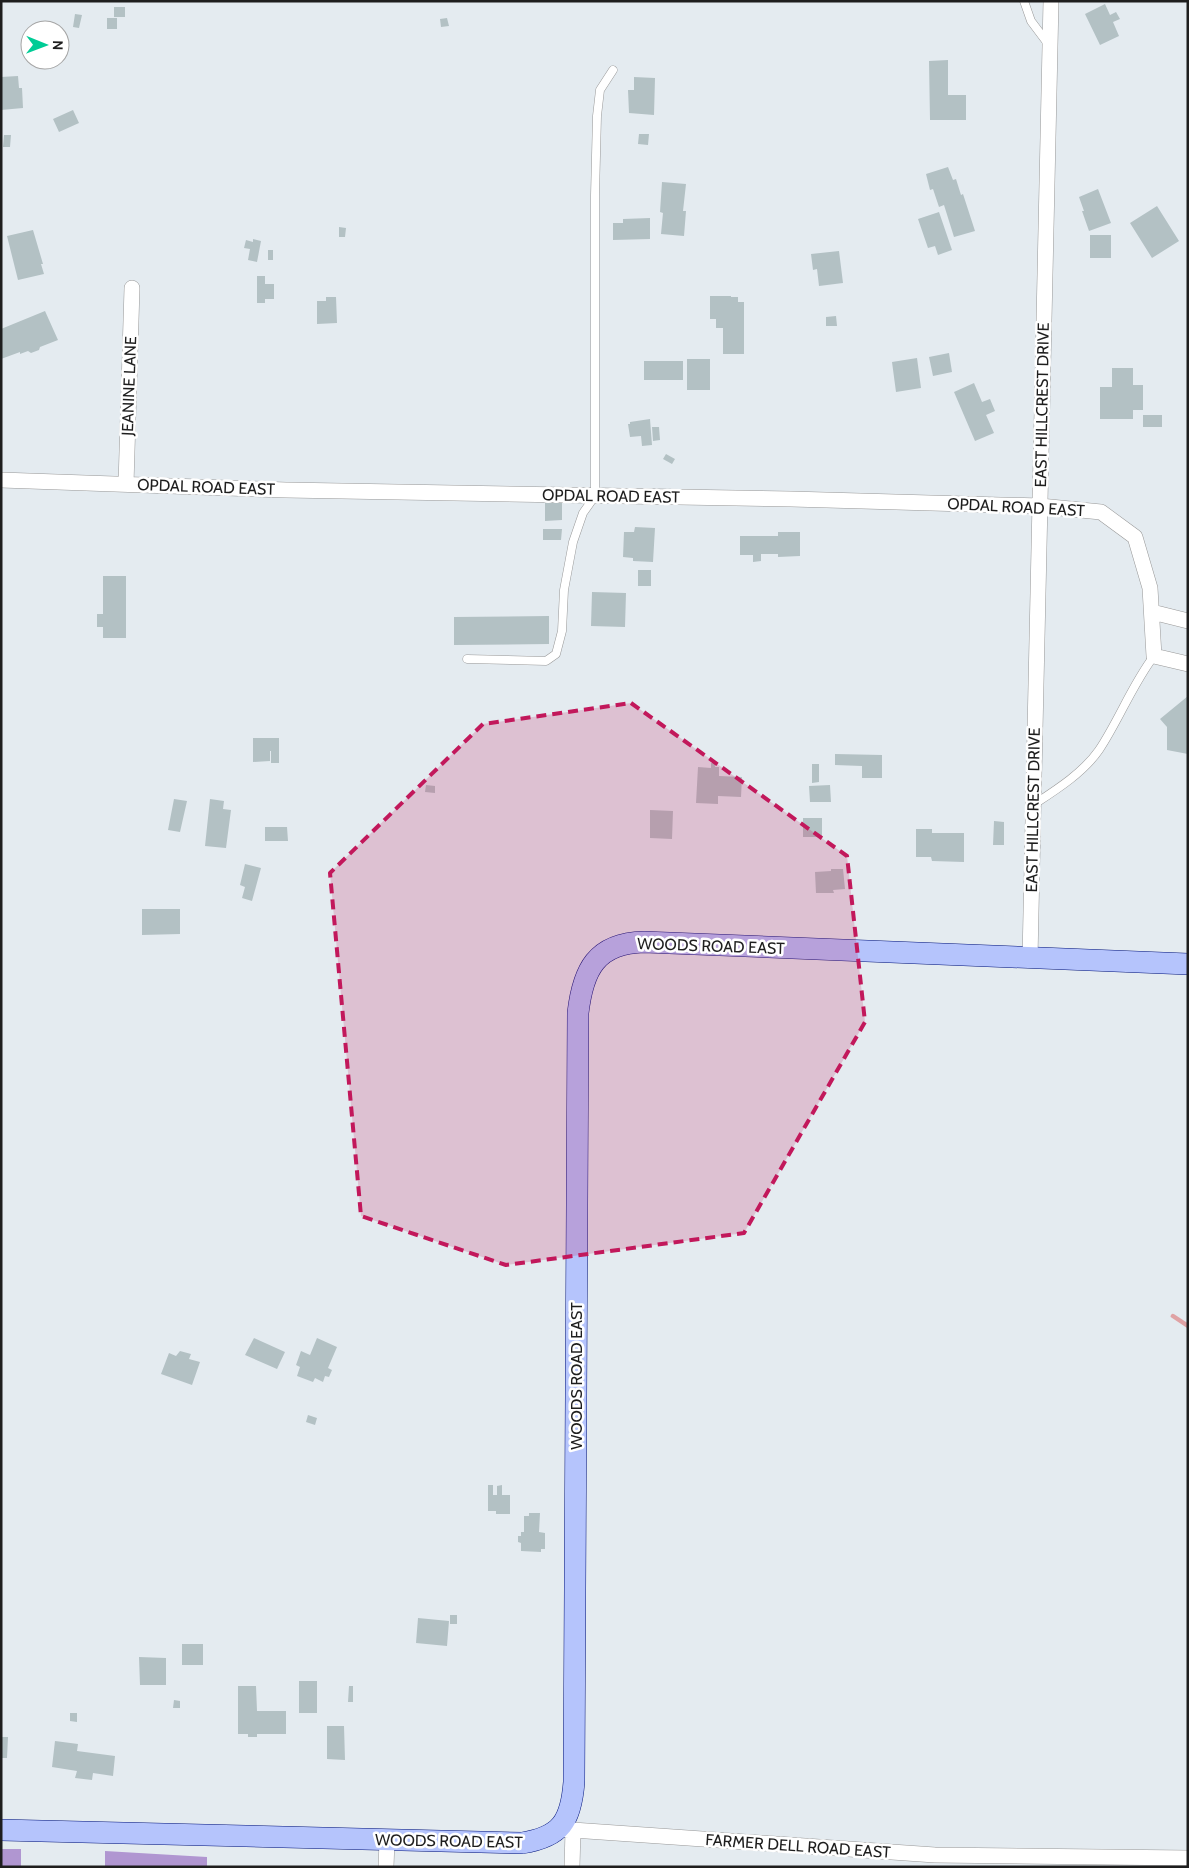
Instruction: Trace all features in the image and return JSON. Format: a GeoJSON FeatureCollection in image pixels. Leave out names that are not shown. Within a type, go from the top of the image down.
{"type":"FeatureCollection","features":[{"type":"Feature","properties":{"kind":"main road","name":"WOODS ROAD EAST"},"geometry":{"type":"LineString","coordinates":[[1,1830],[522,1843],[541,1840],[566,1829],[566,1818],[571,1806],[574,1782],[578,1014],[580,995],[585,977],[598,956],[615,946],[644,942],[1188,964]]}},
{"type":"Feature","properties":{"kind":"street","name":"EAST HILLCREST DRIVE"},"geometry":{"type":"LineString","coordinates":[[1030,958],[1051,1]]}},
{"type":"Feature","properties":{"kind":"street","name":"JEANINE LANE"},"geometry":{"type":"LineString","coordinates":[[126,484],[132,288]]}},
{"type":"Feature","properties":{"kind":"street","name":"OPDAL ROAD EAST"},"geometry":{"type":"LineString","coordinates":[[1,480],[286,490],[1040,506],[1101,512],[1134,537],[1150,588],[1154,656]]}},
{"type":"Feature","properties":{"kind":"street"},"geometry":{"type":"LineString","coordinates":[[1152,612],[1188,621]]}},
{"type":"Feature","properties":{"kind":"street"},"geometry":{"type":"LineString","coordinates":[[1154,656],[1188,664]]}},
{"type":"Feature","properties":{"kind":"street"},"geometry":{"type":"LineString","coordinates":[[566,1829],[572,1867]]}},
{"type":"Feature","properties":{"kind":"street","name":"FARMER DELL ROAD EAST"},"geometry":{"type":"LineString","coordinates":[[566,1829],[935,1861],[1188,1858]]}},
{"type":"Feature","properties":{"kind":"street"},"geometry":{"type":"LineString","coordinates":[[386,1867],[387,1841]]}},
{"type":"Feature","properties":{"kind":"lane"},"geometry":{"type":"LineString","coordinates":[[1024,1],[1031,21],[1050,46]]}},
{"type":"Feature","properties":{"kind":"lane"},"geometry":{"type":"LineString","coordinates":[[467,659],[546,661],[556,654],[562,631],[564,590],[573,542],[584,513],[595,496],[595,195],[597,116],[600,90],[612,70]]}},
{"type":"Feature","properties":{"kind":"lane"},"geometry":{"type":"LineString","coordinates":[[1033,805],[1069,781],[1098,751],[1140,674],[1154,656]]}},
{"type":"Feature","properties":{"kind":"highlighted area"},"geometry":{"type":"Polygon","coordinates":[[[631,703],[847,856],[865,1022],[744,1233],[506,1265],[361,1216],[330,873],[483,724],[631,703]]]}},
{"type":"Feature","properties":{"kind":"shaded area"},"geometry":{"type":"Polygon","coordinates":[[[1,1849],[21,1849],[21,1867],[1,1867],[1,1849]]]}},
{"type":"Feature","properties":{"kind":"shaded area"},"geometry":{"type":"Polygon","coordinates":[[[105,1851],[207,1857],[207,1867],[105,1867],[105,1851]]]}},
{"type":"Feature","properties":{"kind":"building"},"geometry":{"type":"Polygon","coordinates":[[[1105,4],[1110,15],[1116,12],[1120,19],[1113,22],[1119,36],[1100,45],[1085,14],[1105,4]]]}},
{"type":"Feature","properties":{"kind":"building"},"geometry":{"type":"Polygon","coordinates":[[[114,7],[125,7],[125,17],[114,17],[114,7]]]}},
{"type":"Feature","properties":{"kind":"building"},"geometry":{"type":"Polygon","coordinates":[[[75,14],[82,15],[79,28],[73,27],[75,14]]]}},
{"type":"Feature","properties":{"kind":"building"},"geometry":{"type":"Polygon","coordinates":[[[107,18],[117,18],[117,29],[107,29],[107,18]]]}},
{"type":"Feature","properties":{"kind":"building"},"geometry":{"type":"Polygon","coordinates":[[[447,18],[449,26],[441,27],[440,19],[447,18]]]}},
{"type":"Feature","properties":{"kind":"building"},"geometry":{"type":"Polygon","coordinates":[[[948,60],[948,95],[966,95],[966,120],[930,120],[929,61],[948,60]]]}},
{"type":"Feature","properties":{"kind":"building"},"geometry":{"type":"Polygon","coordinates":[[[18,76],[19,88],[22,88],[23,108],[1,110],[1,77],[18,76]]]}},
{"type":"Feature","properties":{"kind":"building"},"geometry":{"type":"Polygon","coordinates":[[[634,77],[655,78],[654,115],[629,113],[628,90],[634,90],[634,77]]]}},
{"type":"Feature","properties":{"kind":"building"},"geometry":{"type":"Polygon","coordinates":[[[73,110],[79,123],[59,132],[53,119],[73,110]]]}},
{"type":"Feature","properties":{"kind":"building"},"geometry":{"type":"Polygon","coordinates":[[[639,134],[649,134],[648,145],[638,144],[639,134]]]}},
{"type":"Feature","properties":{"kind":"building"},"geometry":{"type":"Polygon","coordinates":[[[4,135],[11,135],[10,147],[3,147],[4,135]]]}},
{"type":"Feature","properties":{"kind":"building"},"geometry":{"type":"Polygon","coordinates":[[[948,167],[953,180],[956,179],[961,195],[963,194],[975,231],[954,237],[944,205],[939,207],[933,189],[930,190],[926,174],[948,167]]]}},
{"type":"Feature","properties":{"kind":"building"},"geometry":{"type":"Polygon","coordinates":[[[662,182],[686,184],[683,211],[686,211],[684,236],[661,234],[663,213],[660,212],[662,182]]]}},
{"type":"Feature","properties":{"kind":"building"},"geometry":{"type":"Polygon","coordinates":[[[1098,189],[1111,223],[1089,231],[1079,197],[1098,189]]]}},
{"type":"Feature","properties":{"kind":"building"},"geometry":{"type":"Polygon","coordinates":[[[1157,206],[1179,241],[1152,258],[1130,223],[1157,206]]]}},
{"type":"Feature","properties":{"kind":"building"},"geometry":{"type":"Polygon","coordinates":[[[939,212],[952,250],[938,255],[935,246],[928,248],[918,219],[939,212]]]}},
{"type":"Feature","properties":{"kind":"building"},"geometry":{"type":"Polygon","coordinates":[[[650,218],[650,239],[613,240],[613,223],[623,223],[623,219],[650,218]]]}},
{"type":"Feature","properties":{"kind":"building"},"geometry":{"type":"Polygon","coordinates":[[[339,227],[346,228],[345,237],[339,237],[339,227]]]}},
{"type":"Feature","properties":{"kind":"building"},"geometry":{"type":"Polygon","coordinates":[[[33,230],[44,274],[18,280],[7,236],[33,230]]]}},
{"type":"Feature","properties":{"kind":"building"},"geometry":{"type":"Polygon","coordinates":[[[1090,235],[1111,235],[1111,258],[1090,258],[1090,235]]]}},
{"type":"Feature","properties":{"kind":"building"},"geometry":{"type":"Polygon","coordinates":[[[253,239],[261,241],[257,262],[248,260],[250,249],[244,248],[246,240],[253,242],[253,239]]]}},
{"type":"Feature","properties":{"kind":"building"},"geometry":{"type":"Polygon","coordinates":[[[268,250],[273,250],[273,260],[268,260],[268,250]]]}},
{"type":"Feature","properties":{"kind":"building"},"geometry":{"type":"Polygon","coordinates":[[[839,251],[843,283],[819,286],[817,269],[813,270],[811,254],[839,251]]]}},
{"type":"Feature","properties":{"kind":"building"},"geometry":{"type":"Polygon","coordinates":[[[257,276],[265,276],[265,284],[274,284],[274,299],[265,299],[265,303],[257,303],[257,276]]]}},
{"type":"Feature","properties":{"kind":"building"},"geometry":{"type":"Polygon","coordinates":[[[710,296],[738,297],[738,302],[744,302],[744,354],[723,354],[723,328],[716,328],[716,319],[710,319],[710,296]]]}},
{"type":"Feature","properties":{"kind":"building"},"geometry":{"type":"Polygon","coordinates":[[[326,297],[336,297],[337,323],[317,324],[317,301],[326,301],[326,297]]]}},
{"type":"Feature","properties":{"kind":"building"},"geometry":{"type":"Polygon","coordinates":[[[45,311],[58,340],[40,347],[39,350],[31,353],[28,351],[20,354],[20,352],[1,359],[1,329],[45,311]]]}},
{"type":"Feature","properties":{"kind":"building"},"geometry":{"type":"Polygon","coordinates":[[[836,316],[837,326],[826,326],[826,317],[836,316]]]}},
{"type":"Feature","properties":{"kind":"building"},"geometry":{"type":"Polygon","coordinates":[[[949,353],[952,372],[933,376],[929,357],[949,353]]]}},
{"type":"Feature","properties":{"kind":"building"},"geometry":{"type":"Polygon","coordinates":[[[917,358],[921,388],[896,392],[892,362],[917,358]]]}},
{"type":"Feature","properties":{"kind":"building"},"geometry":{"type":"Polygon","coordinates":[[[687,359],[710,359],[710,390],[687,390],[687,359]]]}},
{"type":"Feature","properties":{"kind":"building"},"geometry":{"type":"Polygon","coordinates":[[[644,361],[683,361],[683,380],[644,380],[644,361]]]}},
{"type":"Feature","properties":{"kind":"building"},"geometry":{"type":"Polygon","coordinates":[[[1112,368],[1133,368],[1133,385],[1143,385],[1143,410],[1133,410],[1133,419],[1100,419],[1100,387],[1112,387],[1112,368]]]}},
{"type":"Feature","properties":{"kind":"building"},"geometry":{"type":"Polygon","coordinates":[[[974,383],[982,402],[990,399],[995,411],[986,415],[994,433],[975,441],[954,392],[974,383]]]}},
{"type":"Feature","properties":{"kind":"building"},"geometry":{"type":"Polygon","coordinates":[[[1143,415],[1162,415],[1162,427],[1143,427],[1143,415]]]}},
{"type":"Feature","properties":{"kind":"building"},"geometry":{"type":"Polygon","coordinates":[[[650,419],[652,445],[642,446],[641,436],[630,437],[628,424],[630,422],[650,419]]]}},
{"type":"Feature","properties":{"kind":"building"},"geometry":{"type":"Polygon","coordinates":[[[652,427],[659,427],[660,440],[653,441],[652,427]]]}},
{"type":"Feature","properties":{"kind":"building"},"geometry":{"type":"Polygon","coordinates":[[[666,454],[675,459],[672,464],[663,459],[666,454]]]}},
{"type":"Feature","properties":{"kind":"building"},"geometry":{"type":"Polygon","coordinates":[[[545,500],[562,500],[562,520],[545,521],[545,500]]]}},
{"type":"Feature","properties":{"kind":"building"},"geometry":{"type":"Polygon","coordinates":[[[635,527],[655,528],[653,562],[633,561],[633,558],[623,557],[624,532],[634,532],[635,527]]]}},
{"type":"Feature","properties":{"kind":"building"},"geometry":{"type":"Polygon","coordinates":[[[543,529],[562,529],[561,540],[543,540],[543,529]]]}},
{"type":"Feature","properties":{"kind":"building"},"geometry":{"type":"Polygon","coordinates":[[[778,532],[800,532],[800,556],[778,557],[778,554],[761,554],[761,561],[753,562],[753,555],[740,555],[740,536],[778,536],[778,532]]]}},
{"type":"Feature","properties":{"kind":"building"},"geometry":{"type":"Polygon","coordinates":[[[638,570],[651,570],[651,586],[638,586],[638,570]]]}},
{"type":"Feature","properties":{"kind":"building"},"geometry":{"type":"Polygon","coordinates":[[[103,576],[126,576],[126,638],[103,638],[103,627],[97,627],[97,614],[103,614],[103,576]]]}},
{"type":"Feature","properties":{"kind":"building"},"geometry":{"type":"Polygon","coordinates":[[[592,592],[626,593],[625,627],[591,626],[592,592]]]}},
{"type":"Feature","properties":{"kind":"building"},"geometry":{"type":"Polygon","coordinates":[[[549,616],[549,644],[454,645],[454,617],[549,616]]]}},
{"type":"Feature","properties":{"kind":"building"},"geometry":{"type":"Polygon","coordinates":[[[1188,696],[1188,754],[1167,750],[1167,727],[1160,719],[1188,696]]]}},
{"type":"Feature","properties":{"kind":"building"},"geometry":{"type":"Polygon","coordinates":[[[253,738],[279,738],[279,763],[271,763],[271,751],[270,761],[253,762],[253,738]]]}},
{"type":"Feature","properties":{"kind":"building"},"geometry":{"type":"Polygon","coordinates":[[[835,754],[882,755],[882,778],[862,778],[862,766],[835,765],[835,754]]]}},
{"type":"Feature","properties":{"kind":"building"},"geometry":{"type":"Polygon","coordinates":[[[711,763],[716,763],[715,767],[719,767],[719,776],[742,777],[741,797],[718,796],[718,804],[696,803],[698,767],[711,768],[711,763]]]}},
{"type":"Feature","properties":{"kind":"building"},"geometry":{"type":"Polygon","coordinates":[[[812,764],[819,764],[819,782],[812,783],[812,764]]]}},
{"type":"Feature","properties":{"kind":"building"},"geometry":{"type":"Polygon","coordinates":[[[426,785],[435,786],[435,793],[425,792],[426,785]]]}},
{"type":"Feature","properties":{"kind":"building"},"geometry":{"type":"Polygon","coordinates":[[[830,785],[831,802],[810,802],[809,786],[830,785]]]}},
{"type":"Feature","properties":{"kind":"building"},"geometry":{"type":"Polygon","coordinates":[[[174,799],[187,801],[180,832],[168,830],[174,799]]]}},
{"type":"Feature","properties":{"kind":"building"},"geometry":{"type":"Polygon","coordinates":[[[210,799],[224,801],[223,809],[231,810],[226,848],[205,846],[210,799]]]}},
{"type":"Feature","properties":{"kind":"building"},"geometry":{"type":"Polygon","coordinates":[[[650,810],[673,811],[672,839],[650,838],[650,810]]]}},
{"type":"Feature","properties":{"kind":"building"},"geometry":{"type":"Polygon","coordinates":[[[803,818],[822,818],[822,837],[803,837],[803,818]]]}},
{"type":"Feature","properties":{"kind":"building"},"geometry":{"type":"Polygon","coordinates":[[[994,821],[1004,822],[1004,845],[993,845],[994,821]]]}},
{"type":"Feature","properties":{"kind":"building"},"geometry":{"type":"Polygon","coordinates":[[[265,827],[287,827],[288,841],[265,841],[265,827]]]}},
{"type":"Feature","properties":{"kind":"building"},"geometry":{"type":"Polygon","coordinates":[[[916,829],[932,829],[932,833],[964,833],[964,862],[932,861],[931,857],[916,857],[916,829]]]}},
{"type":"Feature","properties":{"kind":"building"},"geometry":{"type":"Polygon","coordinates":[[[245,864],[261,868],[252,901],[242,898],[245,887],[240,885],[245,864]]]}},
{"type":"Feature","properties":{"kind":"building"},"geometry":{"type":"Polygon","coordinates":[[[831,869],[843,869],[845,889],[833,890],[834,893],[816,893],[815,872],[831,871],[831,869]]]}},
{"type":"Feature","properties":{"kind":"building"},"geometry":{"type":"Polygon","coordinates":[[[142,909],[180,909],[180,934],[142,935],[142,909]]]}},
{"type":"Feature","properties":{"kind":"building"},"geometry":{"type":"Polygon","coordinates":[[[254,1338],[285,1352],[277,1369],[245,1355],[254,1338]]]}},
{"type":"Feature","properties":{"kind":"building"},"geometry":{"type":"Polygon","coordinates":[[[317,1338],[337,1347],[328,1368],[332,1370],[329,1377],[325,1376],[323,1382],[315,1378],[313,1382],[297,1376],[300,1367],[296,1365],[301,1351],[310,1355],[317,1338]]]}},
{"type":"Feature","properties":{"kind":"building"},"geometry":{"type":"Polygon","coordinates":[[[180,1351],[191,1354],[189,1359],[200,1362],[192,1385],[161,1374],[169,1353],[176,1356],[180,1351]]]}},
{"type":"Feature","properties":{"kind":"building"},"geometry":{"type":"Polygon","coordinates":[[[308,1415],[317,1418],[315,1425],[306,1422],[308,1415]]]}},
{"type":"Feature","properties":{"kind":"building"},"geometry":{"type":"Polygon","coordinates":[[[488,1485],[493,1485],[493,1495],[497,1495],[497,1486],[502,1485],[502,1495],[510,1495],[510,1514],[496,1514],[496,1511],[488,1511],[488,1485]]]}},
{"type":"Feature","properties":{"kind":"building"},"geometry":{"type":"Polygon","coordinates":[[[529,1513],[540,1513],[539,1532],[545,1533],[545,1549],[541,1549],[541,1552],[521,1551],[521,1543],[518,1542],[518,1536],[521,1536],[521,1532],[524,1532],[524,1516],[529,1516],[529,1513]]]}},
{"type":"Feature","properties":{"kind":"building"},"geometry":{"type":"Polygon","coordinates":[[[450,1615],[457,1615],[457,1624],[450,1624],[450,1615]]]}},
{"type":"Feature","properties":{"kind":"building"},"geometry":{"type":"Polygon","coordinates":[[[418,1618],[449,1621],[447,1646],[416,1643],[418,1618]]]}},
{"type":"Feature","properties":{"kind":"building"},"geometry":{"type":"Polygon","coordinates":[[[182,1644],[203,1644],[203,1665],[182,1665],[182,1644]]]}},
{"type":"Feature","properties":{"kind":"building"},"geometry":{"type":"Polygon","coordinates":[[[139,1657],[166,1658],[166,1685],[140,1685],[139,1657]]]}},
{"type":"Feature","properties":{"kind":"building"},"geometry":{"type":"Polygon","coordinates":[[[299,1681],[317,1681],[317,1713],[299,1713],[299,1681]]]}},
{"type":"Feature","properties":{"kind":"building"},"geometry":{"type":"Polygon","coordinates":[[[238,1686],[256,1686],[257,1711],[286,1711],[286,1734],[257,1734],[257,1737],[248,1737],[248,1734],[238,1734],[238,1686]]]}},
{"type":"Feature","properties":{"kind":"building"},"geometry":{"type":"Polygon","coordinates":[[[349,1686],[353,1686],[353,1702],[348,1702],[349,1686]]]}},
{"type":"Feature","properties":{"kind":"building"},"geometry":{"type":"Polygon","coordinates":[[[174,1700],[180,1701],[180,1708],[173,1708],[174,1700]]]}},
{"type":"Feature","properties":{"kind":"building"},"geometry":{"type":"Polygon","coordinates":[[[70,1713],[77,1713],[77,1722],[70,1721],[70,1713]]]}},
{"type":"Feature","properties":{"kind":"building"},"geometry":{"type":"Polygon","coordinates":[[[327,1726],[344,1726],[345,1760],[327,1759],[327,1726]]]}},
{"type":"Feature","properties":{"kind":"building"},"geometry":{"type":"Polygon","coordinates":[[[1,1737],[8,1737],[7,1758],[1,1758],[1,1737]]]}},
{"type":"Feature","properties":{"kind":"building"},"geometry":{"type":"Polygon","coordinates":[[[55,1741],[78,1744],[77,1751],[115,1756],[113,1776],[93,1773],[92,1780],[75,1778],[77,1771],[52,1767],[55,1741]]]}},
{"type":"Feature","properties":{"kind":"waterway"},"geometry":{"type":"LineString","coordinates":[[1173,1316],[1188,1326]]}}]}
